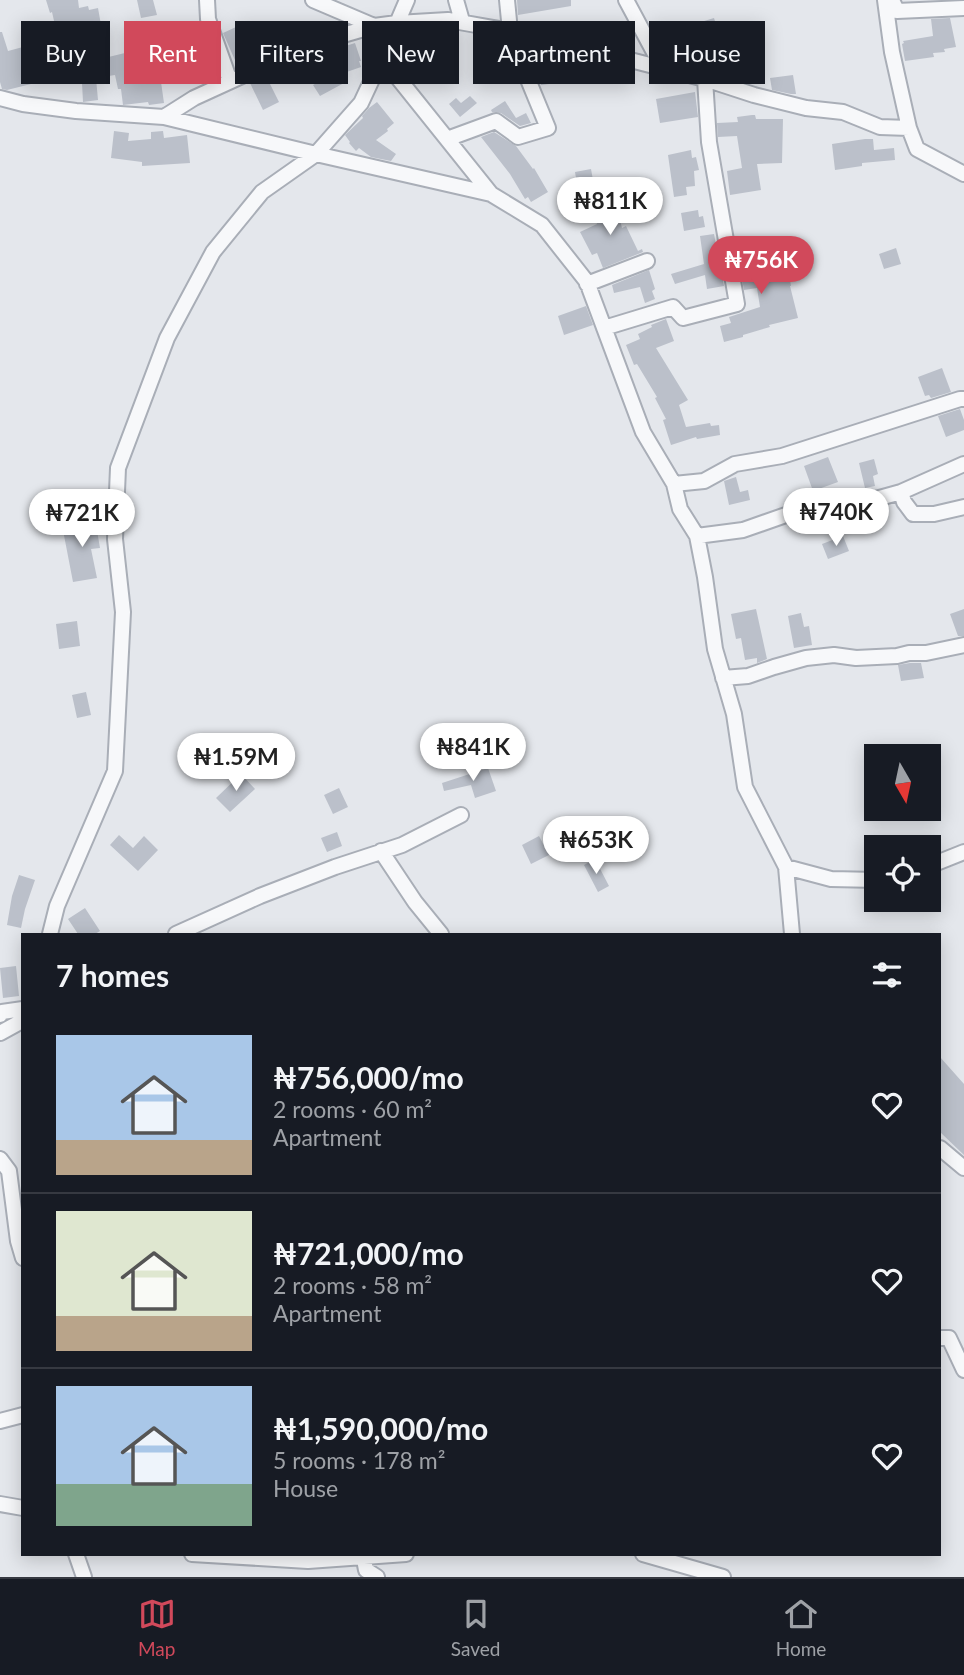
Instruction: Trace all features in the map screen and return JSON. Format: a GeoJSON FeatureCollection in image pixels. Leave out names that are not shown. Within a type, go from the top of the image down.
{"type":"FeatureCollection","features":[{"type":"Feature","properties":{"kind":"street"},"geometry":{"type":"LineString","coordinates":[[207,0],[208,19],[230,81]]}},
{"type":"Feature","properties":{"kind":"street"},"geometry":{"type":"LineString","coordinates":[[313,0],[362,21]]}},
{"type":"Feature","properties":{"kind":"street"},"geometry":{"type":"LineString","coordinates":[[398,21],[407,0]]}},
{"type":"Feature","properties":{"kind":"street"},"geometry":{"type":"LineString","coordinates":[[456,0],[463,21]]}},
{"type":"Feature","properties":{"kind":"street"},"geometry":{"type":"LineString","coordinates":[[506,21],[507,0]]}},
{"type":"Feature","properties":{"kind":"street"},"geometry":{"type":"LineString","coordinates":[[626,0],[649,43]]}},
{"type":"Feature","properties":{"kind":"street"},"geometry":{"type":"LineString","coordinates":[[885,0],[892,52],[909,128],[917,149],[964,174]]}},
{"type":"Feature","properties":{"kind":"street"},"geometry":{"type":"LineString","coordinates":[[892,0],[897,11],[964,8]]}},
{"type":"Feature","properties":{"kind":"street"},"geometry":{"type":"LineString","coordinates":[[431,21],[473,23]]}},
{"type":"Feature","properties":{"kind":"street"},"geometry":{"type":"LineString","coordinates":[[164,117],[194,98],[312,44],[362,29]]}},
{"type":"Feature","properties":{"kind":"street"},"geometry":{"type":"LineString","coordinates":[[50,933],[57,906],[116,771],[123,612],[115,539],[118,468],[167,338],[214,251],[262,192],[316,155],[361,103],[370,84]]}},
{"type":"Feature","properties":{"kind":"street"},"geometry":{"type":"LineString","coordinates":[[403,84],[491,194]]}},
{"type":"Feature","properties":{"kind":"street"},"geometry":{"type":"LineString","coordinates":[[447,139],[496,121],[518,137],[548,128],[530,84]]}},
{"type":"Feature","properties":{"kind":"street"},"geometry":{"type":"LineString","coordinates":[[604,328],[673,307],[683,318],[737,304],[709,142],[705,84]]}},
{"type":"Feature","properties":{"kind":"street"},"geometry":{"type":"LineString","coordinates":[[720,84],[806,108],[843,112],[880,127],[909,128]]}},
{"type":"Feature","properties":{"kind":"street"},"geometry":{"type":"LineString","coordinates":[[0,98],[76,111],[164,117],[316,155],[491,194],[542,225],[587,284],[643,432],[674,484],[680,509],[697,536],[715,649],[734,714],[745,787],[786,867],[792,933]]}},
{"type":"Feature","properties":{"kind":"street"},"geometry":{"type":"LineString","coordinates":[[587,284],[647,261]]}},
{"type":"Feature","properties":{"kind":"street"},"geometry":{"type":"LineString","coordinates":[[674,484],[704,481],[735,464],[782,456],[964,399]]}},
{"type":"Feature","properties":{"kind":"street"},"geometry":{"type":"LineString","coordinates":[[697,536],[743,530],[803,509],[811,517],[901,492],[964,464]]}},
{"type":"Feature","properties":{"kind":"street"},"geometry":{"type":"LineString","coordinates":[[901,492],[904,502],[913,513],[934,514],[964,507]]}},
{"type":"Feature","properties":{"kind":"street"},"geometry":{"type":"LineString","coordinates":[[723,678],[748,676],[806,659],[834,655],[897,656],[964,645]]}},
{"type":"Feature","properties":{"kind":"street"},"geometry":{"type":"LineString","coordinates":[[178,933],[260,896],[402,845],[461,815]]}},
{"type":"Feature","properties":{"kind":"street"},"geometry":{"type":"LineString","coordinates":[[381,851],[415,902],[440,933]]}},
{"type":"Feature","properties":{"kind":"street"},"geometry":{"type":"LineString","coordinates":[[941,861],[964,852]]}},
{"type":"Feature","properties":{"kind":"street"},"geometry":{"type":"LineString","coordinates":[[786,867],[831,879],[864,880]]}},
{"type":"Feature","properties":{"kind":"street"},"geometry":{"type":"LineString","coordinates":[[0,1015],[21,1009]]}},
{"type":"Feature","properties":{"kind":"street"},"geometry":{"type":"LineString","coordinates":[[0,1033],[21,1020]]}},
{"type":"Feature","properties":{"kind":"street"},"geometry":{"type":"LineString","coordinates":[[941,1149],[964,1168]]}},
{"type":"Feature","properties":{"kind":"street"},"geometry":{"type":"LineString","coordinates":[[0,1158],[9,1171],[21,1251]]}},
{"type":"Feature","properties":{"kind":"street"},"geometry":{"type":"LineString","coordinates":[[951,1338],[964,1370]]}},
{"type":"Feature","properties":{"kind":"street"},"geometry":{"type":"LineString","coordinates":[[0,1421],[21,1416]]}},
{"type":"Feature","properties":{"kind":"street"},"geometry":{"type":"LineString","coordinates":[[0,1503],[21,1508]]}},
{"type":"Feature","properties":{"kind":"street"},"geometry":{"type":"LineString","coordinates":[[77,1556],[84,1577]]}},
{"type":"Feature","properties":{"kind":"street"},"geometry":{"type":"LineString","coordinates":[[231,1556],[308,1560],[352,1556]]}},
{"type":"Feature","properties":{"kind":"street"},"geometry":{"type":"LineString","coordinates":[[363,1556],[366,1570],[377,1577]]}},
{"type":"Feature","properties":{"kind":"street"},"geometry":{"type":"LineString","coordinates":[[650,1556],[723,1577]]}},
{"type":"Feature","properties":{"kind":"building"},"geometry":{"type":"Polygon","coordinates":[[[46,0],[78,0],[79,8],[98,8],[100,21],[54,21],[52,12],[50,13],[46,0]]]}},
{"type":"Feature","properties":{"kind":"building"},"geometry":{"type":"Polygon","coordinates":[[[137,0],[153,0],[157,15],[141,18],[137,0]]]}},
{"type":"Feature","properties":{"kind":"building"},"geometry":{"type":"Polygon","coordinates":[[[517,0],[571,0],[571,6],[518,15],[517,0]]]}},
{"type":"Feature","properties":{"kind":"building"},"geometry":{"type":"Polygon","coordinates":[[[950,18],[956,47],[933,53],[934,57],[905,61],[903,41],[933,36],[931,19],[950,18]]]}},
{"type":"Feature","properties":{"kind":"building"},"geometry":{"type":"Polygon","coordinates":[[[235,27],[235,60],[223,33],[235,27]]]}},
{"type":"Feature","properties":{"kind":"building"},"geometry":{"type":"Polygon","coordinates":[[[2,32],[8,51],[21,48],[21,84],[31,84],[7,90],[2,89],[2,32]]]}},
{"type":"Feature","properties":{"kind":"building"},"geometry":{"type":"Polygon","coordinates":[[[355,43],[361,67],[348,72],[348,45],[355,43]]]}},
{"type":"Feature","properties":{"kind":"building"},"geometry":{"type":"Polygon","coordinates":[[[124,53],[124,84],[161,84],[164,103],[123,105],[121,89],[118,89],[115,75],[110,76],[110,57],[124,53]]]}},
{"type":"Feature","properties":{"kind":"building"},"geometry":{"type":"Polygon","coordinates":[[[793,75],[796,94],[772,90],[770,78],[793,75]]]}},
{"type":"Feature","properties":{"kind":"building"},"geometry":{"type":"Polygon","coordinates":[[[82,84],[97,84],[98,100],[83,102],[82,84]]]}},
{"type":"Feature","properties":{"kind":"building"},"geometry":{"type":"Polygon","coordinates":[[[250,84],[270,84],[279,102],[263,110],[250,84]]]}},
{"type":"Feature","properties":{"kind":"building"},"geometry":{"type":"Polygon","coordinates":[[[315,84],[342,84],[320,96],[315,84]]]}},
{"type":"Feature","properties":{"kind":"building"},"geometry":{"type":"Polygon","coordinates":[[[695,92],[698,117],[660,123],[656,99],[695,92]]]}},
{"type":"Feature","properties":{"kind":"building"},"geometry":{"type":"Polygon","coordinates":[[[470,96],[477,103],[460,117],[449,104],[456,98],[461,103],[470,96]]]}},
{"type":"Feature","properties":{"kind":"building"},"geometry":{"type":"Polygon","coordinates":[[[505,101],[516,118],[526,113],[531,123],[520,126],[501,113],[492,112],[491,110],[505,101]]]}},
{"type":"Feature","properties":{"kind":"building"},"geometry":{"type":"Polygon","coordinates":[[[377,102],[394,123],[376,140],[396,154],[391,161],[371,157],[359,148],[356,151],[345,135],[377,102]]]}},
{"type":"Feature","properties":{"kind":"building"},"geometry":{"type":"Polygon","coordinates":[[[755,115],[756,119],[783,119],[782,163],[757,164],[761,190],[730,195],[727,171],[742,168],[737,136],[718,137],[717,123],[738,122],[737,117],[755,115]]]}},
{"type":"Feature","properties":{"kind":"building"},"geometry":{"type":"Polygon","coordinates":[[[114,131],[129,133],[128,141],[151,139],[151,132],[163,131],[164,138],[187,135],[190,163],[142,166],[142,162],[111,158],[114,131]]]}},
{"type":"Feature","properties":{"kind":"building"},"geometry":{"type":"Polygon","coordinates":[[[494,132],[516,146],[534,168],[548,192],[531,202],[528,197],[525,199],[510,174],[481,137],[494,132]]]}},
{"type":"Feature","properties":{"kind":"building"},"geometry":{"type":"Polygon","coordinates":[[[873,139],[874,150],[894,148],[895,160],[862,163],[862,166],[835,170],[832,144],[873,139]]]}},
{"type":"Feature","properties":{"kind":"building"},"geometry":{"type":"Polygon","coordinates":[[[691,150],[699,170],[694,171],[695,186],[686,187],[687,195],[674,197],[668,155],[691,150]]]}},
{"type":"Feature","properties":{"kind":"building"},"geometry":{"type":"Polygon","coordinates":[[[591,169],[593,180],[588,181],[590,187],[578,190],[575,172],[591,169]]]}},
{"type":"Feature","properties":{"kind":"building"},"geometry":{"type":"Polygon","coordinates":[[[615,200],[622,228],[626,226],[638,251],[642,249],[643,252],[603,268],[597,253],[592,255],[580,232],[597,224],[594,213],[599,212],[597,204],[615,200]]]}},
{"type":"Feature","properties":{"kind":"building"},"geometry":{"type":"Polygon","coordinates":[[[698,210],[699,217],[703,216],[705,227],[684,231],[681,213],[698,210]]]}},
{"type":"Feature","properties":{"kind":"building"},"geometry":{"type":"Polygon","coordinates":[[[714,234],[724,286],[707,289],[705,275],[675,284],[671,274],[704,264],[700,236],[714,234]]]}},
{"type":"Feature","properties":{"kind":"building"},"geometry":{"type":"Polygon","coordinates":[[[759,244],[765,271],[788,267],[798,318],[769,325],[770,327],[724,342],[720,326],[731,323],[729,317],[760,307],[757,288],[744,290],[737,249],[759,244]]]}},
{"type":"Feature","properties":{"kind":"building"},"geometry":{"type":"Polygon","coordinates":[[[896,248],[901,264],[884,269],[879,254],[896,248]]]}},
{"type":"Feature","properties":{"kind":"building"},"geometry":{"type":"Polygon","coordinates":[[[649,270],[655,299],[645,303],[640,287],[614,293],[612,285],[649,270]]]}},
{"type":"Feature","properties":{"kind":"building"},"geometry":{"type":"Polygon","coordinates":[[[586,306],[593,325],[564,335],[558,316],[586,306]]]}},
{"type":"Feature","properties":{"kind":"building"},"geometry":{"type":"Polygon","coordinates":[[[666,319],[674,341],[656,348],[688,400],[679,405],[686,427],[710,423],[711,426],[719,425],[720,435],[696,437],[671,445],[663,420],[666,419],[655,398],[657,397],[637,364],[634,365],[626,345],[640,339],[638,334],[652,327],[651,325],[666,319]]]}},
{"type":"Feature","properties":{"kind":"building"},"geometry":{"type":"Polygon","coordinates":[[[942,368],[951,392],[931,398],[929,395],[925,396],[918,377],[942,368]]]}},
{"type":"Feature","properties":{"kind":"building"},"geometry":{"type":"Polygon","coordinates":[[[960,409],[964,430],[946,437],[938,416],[960,409]]]}},
{"type":"Feature","properties":{"kind":"building"},"geometry":{"type":"Polygon","coordinates":[[[828,457],[838,482],[813,491],[804,466],[828,457]]]}},
{"type":"Feature","properties":{"kind":"building"},"geometry":{"type":"Polygon","coordinates":[[[874,459],[878,474],[873,476],[875,486],[865,488],[859,463],[874,459]]]}},
{"type":"Feature","properties":{"kind":"building"},"geometry":{"type":"Polygon","coordinates":[[[736,477],[740,492],[748,490],[750,500],[729,505],[724,481],[736,477]]]}},
{"type":"Feature","properties":{"kind":"building"},"geometry":{"type":"Polygon","coordinates":[[[95,519],[100,548],[91,549],[97,578],[73,582],[62,525],[95,519]]]}},
{"type":"Feature","properties":{"kind":"building"},"geometry":{"type":"Polygon","coordinates":[[[843,536],[849,551],[828,559],[822,544],[843,536]]]}},
{"type":"Feature","properties":{"kind":"building"},"geometry":{"type":"Polygon","coordinates":[[[756,609],[767,659],[757,663],[757,658],[745,660],[741,638],[736,639],[731,614],[756,609]]]}},
{"type":"Feature","properties":{"kind":"building"},"geometry":{"type":"Polygon","coordinates":[[[964,609],[964,636],[958,636],[950,614],[964,609]]]}},
{"type":"Feature","properties":{"kind":"building"},"geometry":{"type":"Polygon","coordinates":[[[801,613],[804,627],[809,626],[812,645],[794,648],[788,616],[801,613]]]}},
{"type":"Feature","properties":{"kind":"building"},"geometry":{"type":"Polygon","coordinates":[[[77,621],[80,646],[59,649],[56,624],[77,621]]]}},
{"type":"Feature","properties":{"kind":"building"},"geometry":{"type":"Polygon","coordinates":[[[921,663],[924,678],[901,681],[898,665],[921,663]]]}},
{"type":"Feature","properties":{"kind":"building"},"geometry":{"type":"Polygon","coordinates":[[[86,692],[91,715],[77,718],[72,695],[86,692]]]}},
{"type":"Feature","properties":{"kind":"building"},"geometry":{"type":"Polygon","coordinates":[[[488,768],[496,791],[475,798],[471,785],[444,791],[442,783],[488,768]]]}},
{"type":"Feature","properties":{"kind":"building"},"geometry":{"type":"Polygon","coordinates":[[[241,774],[255,789],[230,812],[216,798],[241,774]]]}},
{"type":"Feature","properties":{"kind":"building"},"geometry":{"type":"Polygon","coordinates":[[[339,788],[348,807],[333,814],[324,795],[339,788]]]}},
{"type":"Feature","properties":{"kind":"building"},"geometry":{"type":"Polygon","coordinates":[[[337,832],[342,846],[327,852],[321,838],[337,832]]]}},
{"type":"Feature","properties":{"kind":"building"},"geometry":{"type":"Polygon","coordinates":[[[119,835],[133,848],[144,836],[158,850],[138,871],[110,845],[119,835]]]}},
{"type":"Feature","properties":{"kind":"building"},"geometry":{"type":"Polygon","coordinates":[[[539,836],[549,855],[531,864],[522,845],[539,836]]]}},
{"type":"Feature","properties":{"kind":"building"},"geometry":{"type":"Polygon","coordinates":[[[595,859],[609,886],[598,892],[584,865],[595,859]]]}},
{"type":"Feature","properties":{"kind":"building"},"geometry":{"type":"Polygon","coordinates":[[[19,875],[35,880],[21,928],[7,925],[19,875]]]}},
{"type":"Feature","properties":{"kind":"building"},"geometry":{"type":"Polygon","coordinates":[[[85,908],[100,931],[77,933],[68,919],[85,908]]]}},
{"type":"Feature","properties":{"kind":"building"},"geometry":{"type":"Polygon","coordinates":[[[16,966],[19,996],[3,998],[0,968],[16,966]]]}},
{"type":"Feature","properties":{"kind":"building"},"geometry":{"type":"Polygon","coordinates":[[[941,1058],[964,1084],[964,1155],[941,1133],[941,1058]]]}}]}
